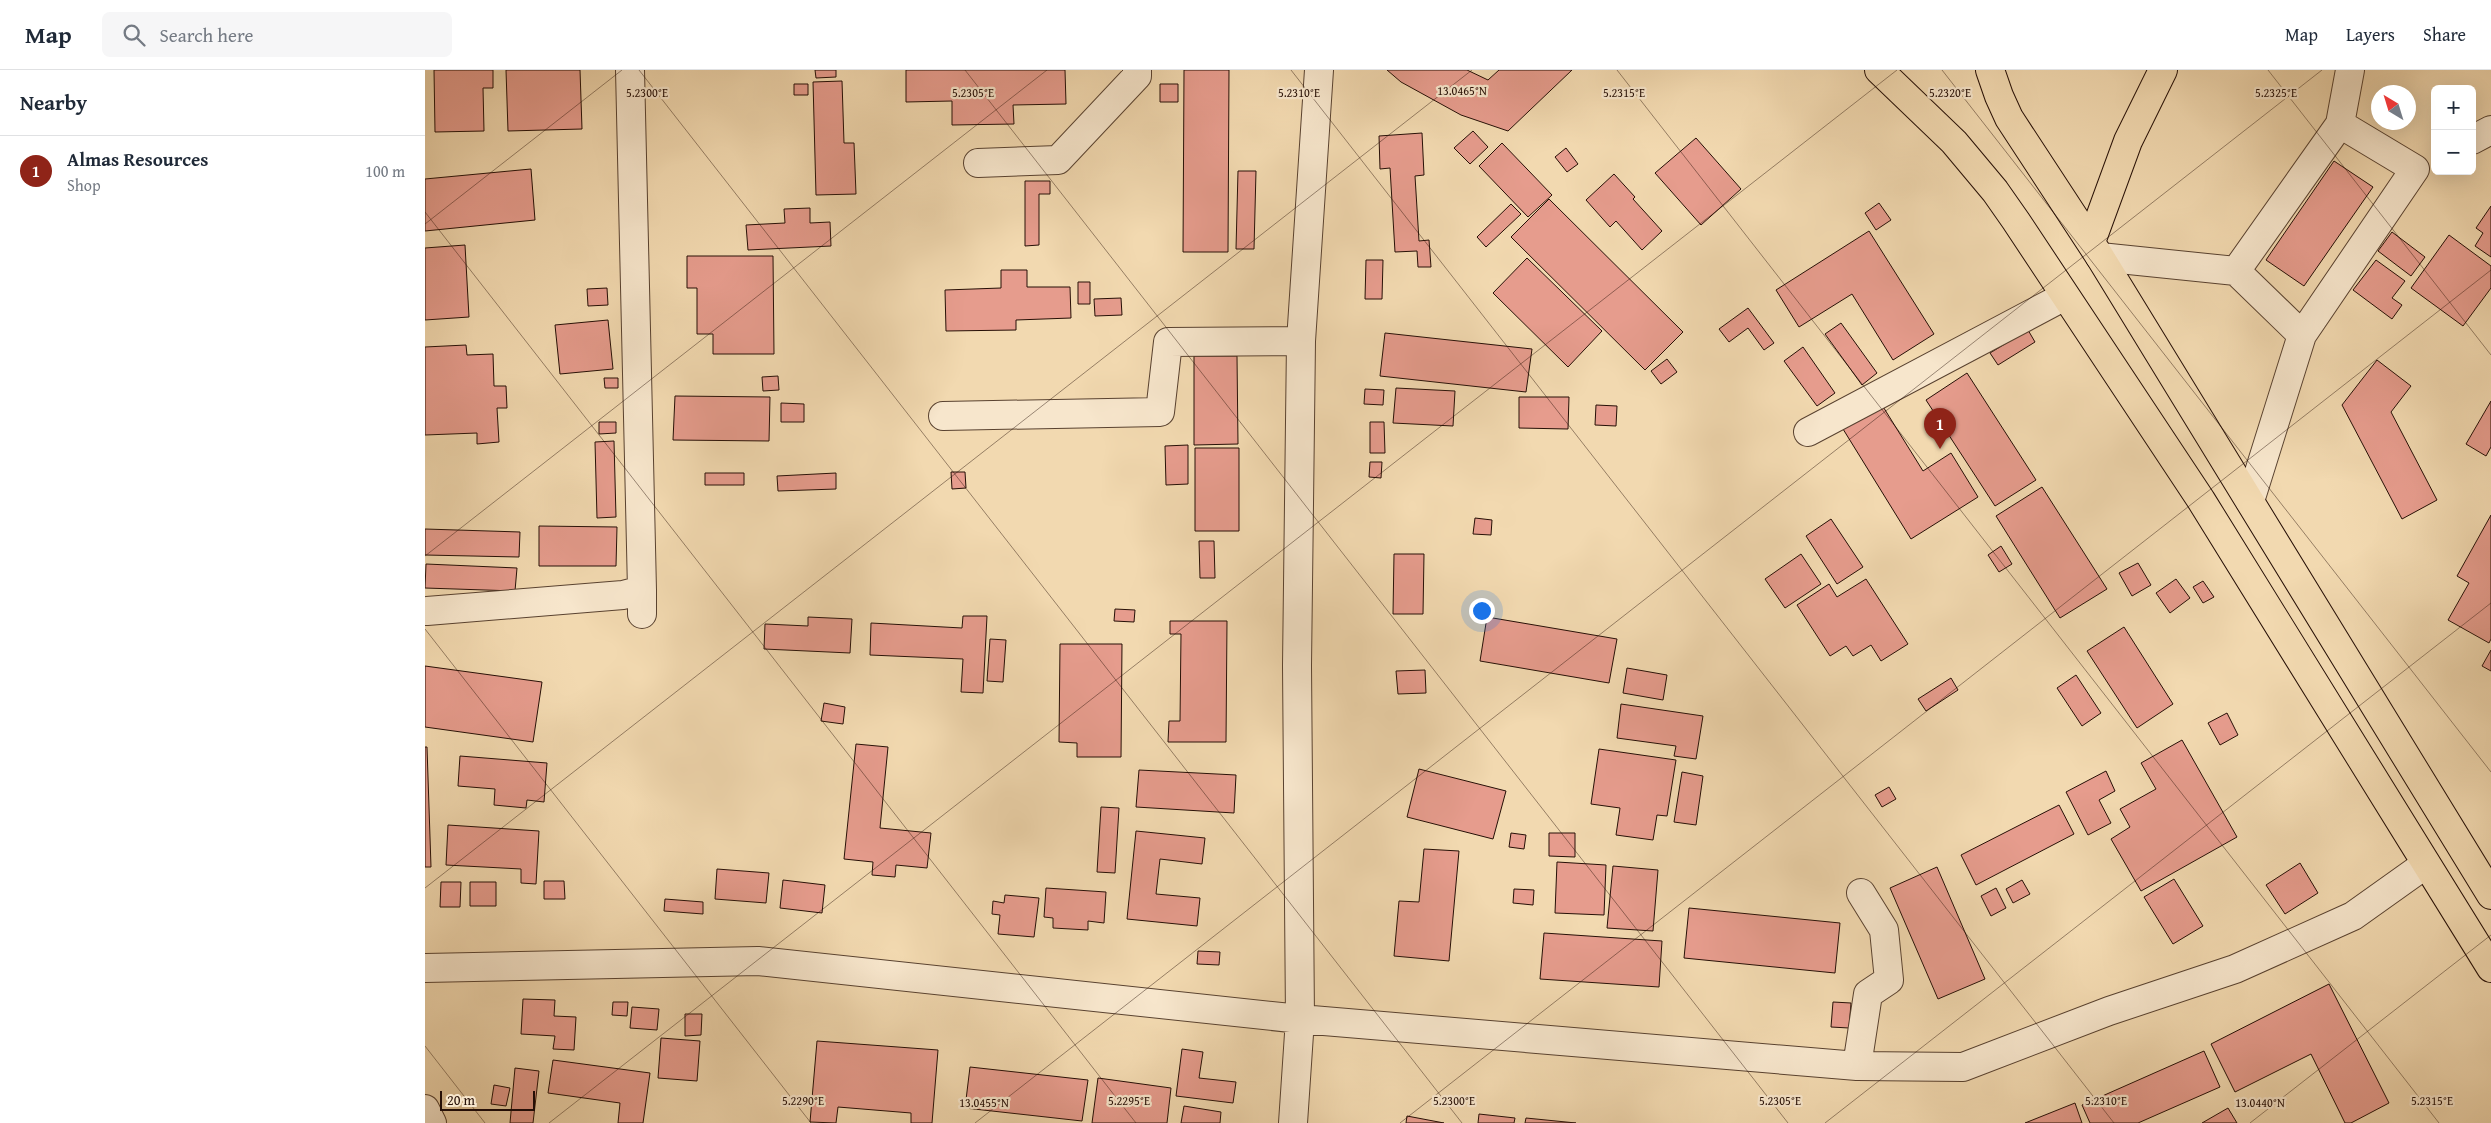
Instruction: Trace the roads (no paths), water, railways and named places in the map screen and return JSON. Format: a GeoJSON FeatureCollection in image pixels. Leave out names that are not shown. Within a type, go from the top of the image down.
{"type":"FeatureCollection","features":[{"type":"Feature","properties":{"kind":"highway"},"geometry":{"type":"LineString","coordinates":[[1879,70],[1936,122],[1975,165],[2005,206],[2201,500],[2491,968]]}},
{"type":"Feature","properties":{"kind":"highway"},"geometry":{"type":"LineString","coordinates":[[1990,70],[2009,118],[2095,250],[2491,895]]}},
{"type":"Feature","properties":{"kind":"highway"},"geometry":{"type":"LineString","coordinates":[[2095,250],[2128,141],[2163,70]]}},
{"type":"Feature","properties":{"kind":"street"},"geometry":{"type":"LineString","coordinates":[[427,611],[623,595],[642,602],[651,538],[630,70]]}},
{"type":"Feature","properties":{"kind":"street"},"geometry":{"type":"LineString","coordinates":[[978,163],[1058,160],[1137,76],[1137,70]]}},
{"type":"Feature","properties":{"kind":"street"},"geometry":{"type":"LineString","coordinates":[[1293,1123],[1301,1019],[1297,666],[1301,341],[1319,70]]}},
{"type":"Feature","properties":{"kind":"street"},"geometry":{"type":"LineString","coordinates":[[2236,271],[2340,124],[2350,70]]}},
{"type":"Feature","properties":{"kind":"street"},"geometry":{"type":"LineString","coordinates":[[2250,501],[2302,335],[2425,164],[2340,124]]}},
{"type":"Feature","properties":{"kind":"street"},"geometry":{"type":"LineString","coordinates":[[2476,138],[2491,130]]}},
{"type":"Feature","properties":{"kind":"street"},"geometry":{"type":"LineString","coordinates":[[2095,250],[2236,271],[2302,335]]}},
{"type":"Feature","properties":{"kind":"street"},"geometry":{"type":"LineString","coordinates":[[1809,432],[2065,296]]}},
{"type":"Feature","properties":{"kind":"street"},"geometry":{"type":"LineString","coordinates":[[943,416],[1160,412],[1168,342],[1301,341]]}},
{"type":"Feature","properties":{"kind":"street"},"geometry":{"type":"LineString","coordinates":[[425,968],[758,961],[1301,1019],[1857,1066],[1963,1067],[2109,1011],[2235,969],[2353,916],[2425,864]]}},
{"type":"Feature","properties":{"kind":"street"},"geometry":{"type":"LineString","coordinates":[[1857,1066],[1868,994],[1889,980],[1884,930],[1861,893]]}},
{"type":"Feature","properties":{"kind":"street"},"geometry":{"type":"LineString","coordinates":[[425,1109],[432,1123]]}},
{"type":"Feature","properties":{"kind":"place","name":"Almas Resources"},"geometry":{"type":"Point","coordinates":[1940,449]}}]}
